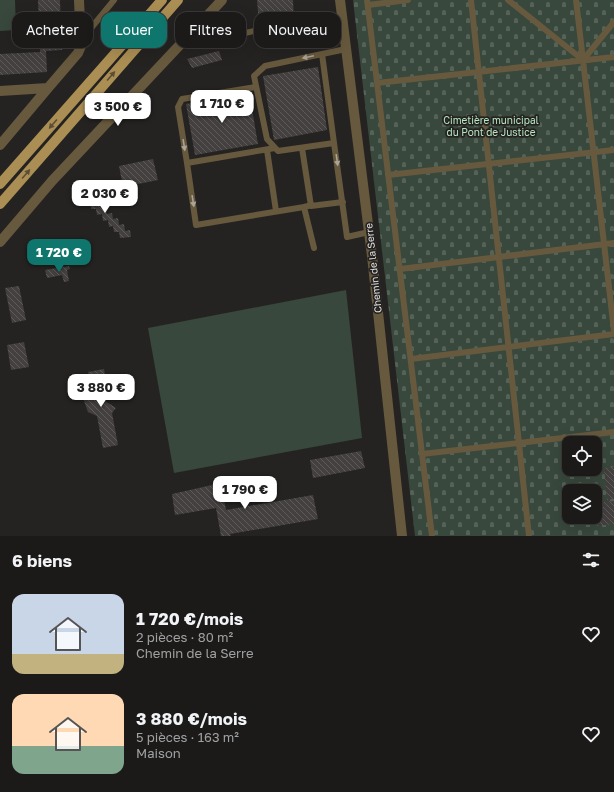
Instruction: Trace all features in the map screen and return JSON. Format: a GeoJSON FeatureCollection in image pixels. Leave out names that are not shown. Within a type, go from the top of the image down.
{"type":"FeatureCollection","features":[{"type":"Feature","properties":{"kind":"main road"},"geometry":{"type":"LineString","coordinates":[[0,184],[162,0]]}},
{"type":"Feature","properties":{"kind":"main road"},"geometry":{"type":"LineString","coordinates":[[0,204],[178,0]]}},
{"type":"Feature","properties":{"kind":"street"},"geometry":{"type":"LineString","coordinates":[[79,0],[79,12]]}},
{"type":"Feature","properties":{"kind":"street"},"geometry":{"type":"LineString","coordinates":[[211,12],[222,0]]}},
{"type":"Feature","properties":{"kind":"street","name":"Chemin de la Serre"},"geometry":{"type":"LineString","coordinates":[[340,0],[369,232],[402,536]]}},
{"type":"Feature","properties":{"kind":"street"},"geometry":{"type":"LineString","coordinates":[[0,145],[78,53],[80,48]]}},
{"type":"Feature","properties":{"kind":"street"},"geometry":{"type":"LineString","coordinates":[[0,242],[52,181],[176,48]]}},
{"type":"Feature","properties":{"kind":"street"},"geometry":{"type":"LineString","coordinates":[[0,91],[48,88]]}},
{"type":"Feature","properties":{"kind":"lane"},"geometry":{"type":"LineString","coordinates":[[93,26],[114,0]]}},
{"type":"Feature","properties":{"kind":"lane"},"geometry":{"type":"LineString","coordinates":[[408,0],[367,3],[432,536]]}},
{"type":"Feature","properties":{"kind":"lane"},"geometry":{"type":"LineString","coordinates":[[471,0],[480,72],[529,536]]}},
{"type":"Feature","properties":{"kind":"lane"},"geometry":{"type":"LineString","coordinates":[[508,0],[583,60]]}},
{"type":"Feature","properties":{"kind":"lane"},"geometry":{"type":"LineString","coordinates":[[411,360],[614,333],[576,0]]}},
{"type":"Feature","properties":{"kind":"lane"},"geometry":{"type":"LineString","coordinates":[[583,60],[614,22]]}},
{"type":"Feature","properties":{"kind":"lane"},"geometry":{"type":"LineString","coordinates":[[334,143],[278,151],[267,140],[254,76],[265,66],[346,49]]}},
{"type":"Feature","properties":{"kind":"lane"},"geometry":{"type":"LineString","coordinates":[[322,54],[347,237],[369,232]]}},
{"type":"Feature","properties":{"kind":"lane"},"geometry":{"type":"LineString","coordinates":[[377,83],[614,57]]}},
{"type":"Feature","properties":{"kind":"lane"},"geometry":{"type":"LineString","coordinates":[[256,87],[182,98],[178,108],[196,225],[276,211],[342,202]]}},
{"type":"Feature","properties":{"kind":"lane"},"geometry":{"type":"LineString","coordinates":[[187,163],[275,148]]}},
{"type":"Feature","properties":{"kind":"lane"},"geometry":{"type":"LineString","coordinates":[[302,148],[311,206]]}},
{"type":"Feature","properties":{"kind":"lane"},"geometry":{"type":"LineString","coordinates":[[267,150],[276,211]]}},
{"type":"Feature","properties":{"kind":"lane"},"geometry":{"type":"LineString","coordinates":[[388,175],[614,150]]}},
{"type":"Feature","properties":{"kind":"lane"},"geometry":{"type":"LineString","coordinates":[[304,207],[314,248]]}},
{"type":"Feature","properties":{"kind":"lane"},"geometry":{"type":"LineString","coordinates":[[400,269],[614,243]]}},
{"type":"Feature","properties":{"kind":"lane"},"geometry":{"type":"LineString","coordinates":[[422,454],[614,432]]}},
{"type":"Feature","properties":{"kind":"green space"},"geometry":{"type":"Polygon","coordinates":[[[0,0],[15,0],[15,12],[12,12],[12,30],[0,31],[0,0]]]}},
{"type":"Feature","properties":{"kind":"green space","name":"Cimetière municipal du Pont de Justice"},"geometry":{"type":"Polygon","coordinates":[[[353,0],[614,0],[614,536],[415,536],[353,0]]]}},
{"type":"Feature","properties":{"kind":"green space"},"geometry":{"type":"Polygon","coordinates":[[[346,290],[362,438],[174,473],[148,328],[346,290]]]}},
{"type":"Feature","properties":{"kind":"building"},"geometry":{"type":"Polygon","coordinates":[[[38,0],[60,0],[60,12],[38,12],[38,0]]]}},
{"type":"Feature","properties":{"kind":"building"},"geometry":{"type":"Polygon","coordinates":[[[257,0],[293,0],[294,12],[258,12],[257,0]]]}},
{"type":"Feature","properties":{"kind":"building"},"geometry":{"type":"Polygon","coordinates":[[[40,48],[62,48],[62,50],[46,51],[47,72],[0,75],[0,54],[40,52],[40,48]]]}},
{"type":"Feature","properties":{"kind":"building"},"geometry":{"type":"Polygon","coordinates":[[[219,51],[222,60],[192,68],[187,59],[219,51]]]}},
{"type":"Feature","properties":{"kind":"building"},"geometry":{"type":"Polygon","coordinates":[[[318,67],[327,130],[274,140],[263,76],[318,67]]]}},
{"type":"Feature","properties":{"kind":"building"},"geometry":{"type":"Polygon","coordinates":[[[249,92],[258,144],[195,155],[186,104],[249,92]]]}},
{"type":"Feature","properties":{"kind":"building"},"geometry":{"type":"Polygon","coordinates":[[[153,159],[158,180],[123,187],[119,166],[153,159]]]}},
{"type":"Feature","properties":{"kind":"building"},"geometry":{"type":"Polygon","coordinates":[[[88,190],[90,196],[94,196],[95,202],[100,201],[101,208],[106,207],[107,214],[112,213],[113,219],[118,218],[119,225],[124,224],[125,231],[130,230],[131,237],[120,238],[119,232],[114,232],[113,226],[109,227],[108,220],[103,221],[102,214],[97,215],[96,209],[91,209],[90,203],[85,204],[84,197],[79,198],[78,192],[88,190]]]}},
{"type":"Feature","properties":{"kind":"building"},"geometry":{"type":"Polygon","coordinates":[[[69,266],[70,269],[67,270],[69,281],[64,282],[62,275],[47,278],[45,270],[69,266]]]}},
{"type":"Feature","properties":{"kind":"building"},"geometry":{"type":"Polygon","coordinates":[[[19,286],[26,320],[12,323],[5,288],[19,286]]]}},
{"type":"Feature","properties":{"kind":"building"},"geometry":{"type":"Polygon","coordinates":[[[24,342],[29,367],[11,370],[7,345],[24,342]]]}},
{"type":"Feature","properties":{"kind":"building"},"geometry":{"type":"Polygon","coordinates":[[[104,369],[107,385],[109,387],[104,395],[105,401],[116,408],[112,413],[118,445],[103,448],[97,416],[88,412],[83,398],[86,398],[91,387],[88,372],[104,369]]]}},
{"type":"Feature","properties":{"kind":"building"},"geometry":{"type":"Polygon","coordinates":[[[361,451],[365,468],[313,478],[310,460],[361,451]]]}},
{"type":"Feature","properties":{"kind":"building"},"geometry":{"type":"Polygon","coordinates":[[[614,467],[614,499],[607,500],[604,468],[614,467]]]}},
{"type":"Feature","properties":{"kind":"building"},"geometry":{"type":"Polygon","coordinates":[[[221,483],[226,510],[313,495],[318,519],[230,534],[231,536],[221,536],[216,508],[175,515],[172,494],[221,483]]]}},
{"type":"Feature","properties":{"kind":"building"},"geometry":{"type":"Polygon","coordinates":[[[614,501],[614,524],[597,526],[597,524],[602,524],[602,502],[614,501]]]}}]}
